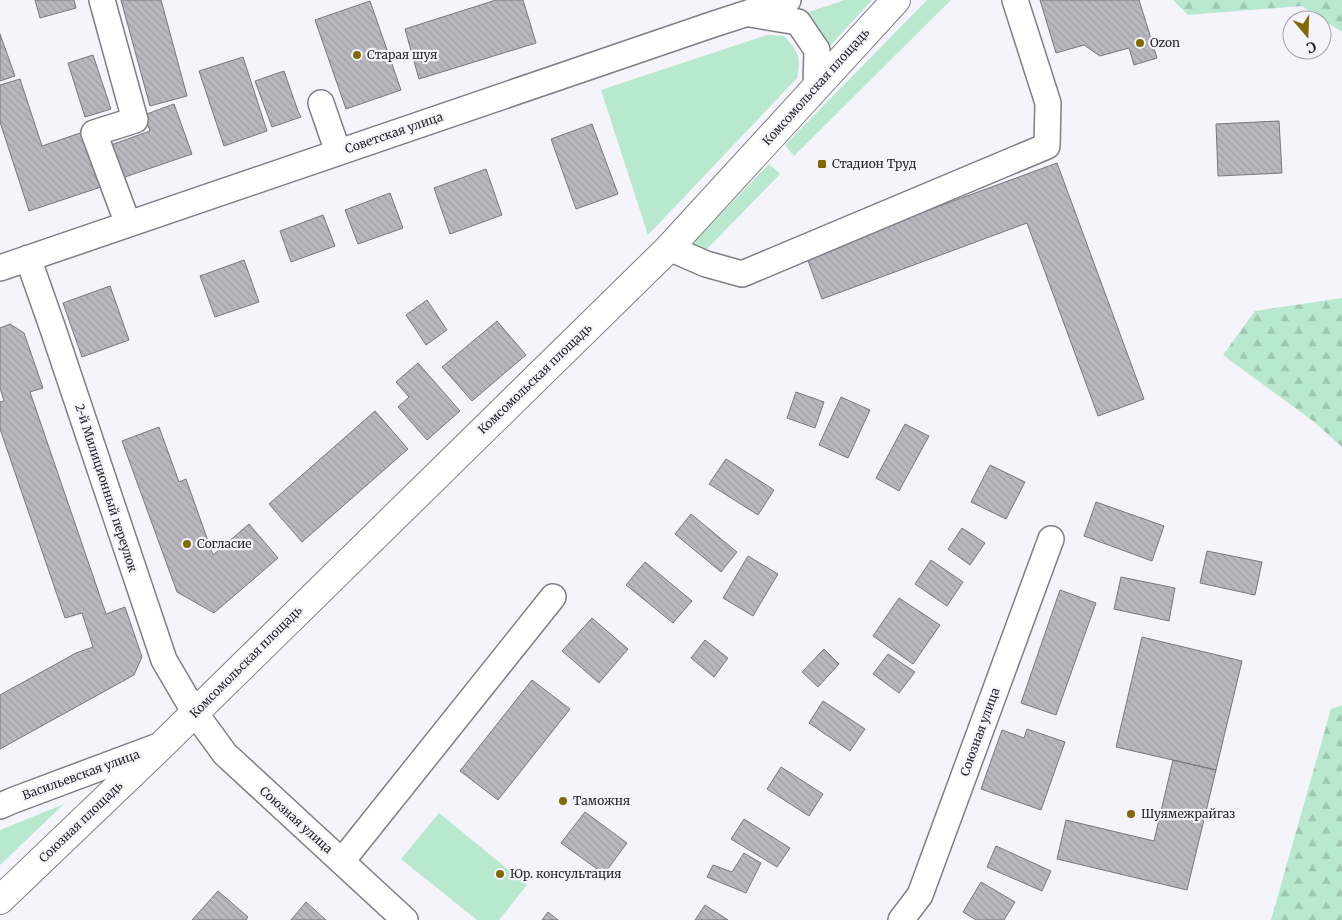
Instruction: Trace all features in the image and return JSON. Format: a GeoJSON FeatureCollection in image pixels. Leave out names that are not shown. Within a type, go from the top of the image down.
{"type":"FeatureCollection","features":[{"type":"Feature","properties":{"kind":"main road","name":"Комсомольская площадь"},"geometry":{"type":"LineString","coordinates":[[162,745],[669,248],[896,0]]}},
{"type":"Feature","properties":{"kind":"main road","name":"Союзная площадь"},"geometry":{"type":"LineString","coordinates":[[0,900],[162,745]]}},
{"type":"Feature","properties":{"kind":"street"},"geometry":{"type":"LineString","coordinates":[[102,0],[135,120],[94,133],[128,224]]}},
{"type":"Feature","properties":{"kind":"street","name":"Советская улица"},"geometry":{"type":"LineString","coordinates":[[0,268],[788,0]]}},
{"type":"Feature","properties":{"kind":"street"},"geometry":{"type":"LineString","coordinates":[[669,248],[706,264],[742,274],[1047,146],[1048,103],[1015,0]]}},
{"type":"Feature","properties":{"kind":"street"},"geometry":{"type":"LineString","coordinates":[[747,13],[798,22],[818,50],[816,87]]}},
{"type":"Feature","properties":{"kind":"street"},"geometry":{"type":"LineString","coordinates":[[321,103],[338,152]]}},
{"type":"Feature","properties":{"kind":"street","name":"2-й Милиционный переулок"},"geometry":{"type":"LineString","coordinates":[[28,258],[164,660],[195,713]]}},
{"type":"Feature","properties":{"kind":"street","name":"Союзная улица"},"geometry":{"type":"LineString","coordinates":[[901,920],[920,895],[1051,539]]}},
{"type":"Feature","properties":{"kind":"street"},"geometry":{"type":"LineString","coordinates":[[342,862],[553,597]]}},
{"type":"Feature","properties":{"kind":"street","name":"Союзная улица"},"geometry":{"type":"LineString","coordinates":[[195,713],[225,754],[405,920]]}},
{"type":"Feature","properties":{"kind":"street","name":"Васильевская улица"},"geometry":{"type":"LineString","coordinates":[[0,806],[162,745]]}},
{"type":"Feature","properties":{"kind":"green space"},"geometry":{"type":"Polygon","coordinates":[[[845,0],[872,0],[829,47],[815,24],[800,15],[845,0]]]}},
{"type":"Feature","properties":{"kind":"green space"},"geometry":{"type":"Polygon","coordinates":[[[927,0],[951,0],[794,156],[785,145],[927,0]]]}},
{"type":"Feature","properties":{"kind":"green space"},"geometry":{"type":"Polygon","coordinates":[[[1173,0],[1342,0],[1342,32],[1332,26],[1332,10],[1308,10],[1302,6],[1188,15],[1173,0]]]}},
{"type":"Feature","properties":{"kind":"green space"},"geometry":{"type":"Polygon","coordinates":[[[767,35],[784,36],[793,46],[799,59],[797,78],[648,235],[601,90],[767,35]]]}},
{"type":"Feature","properties":{"kind":"green space"},"geometry":{"type":"Polygon","coordinates":[[[769,164],[780,174],[703,253],[688,248],[769,164]]]}},
{"type":"Feature","properties":{"kind":"green space"},"geometry":{"type":"Polygon","coordinates":[[[1342,298],[1342,447],[1313,421],[1223,355],[1255,311],[1342,298]]]}},
{"type":"Feature","properties":{"kind":"green space"},"geometry":{"type":"Polygon","coordinates":[[[1342,705],[1342,920],[1271,920],[1331,709],[1342,705]]]}},
{"type":"Feature","properties":{"kind":"green space"},"geometry":{"type":"Polygon","coordinates":[[[64,804],[0,865],[0,830],[64,804]]]}},
{"type":"Feature","properties":{"kind":"green space"},"geometry":{"type":"Polygon","coordinates":[[[439,813],[527,885],[499,920],[477,920],[401,859],[439,813]]]}},
{"type":"Feature","properties":{"kind":"building"},"geometry":{"type":"Polygon","coordinates":[[[35,0],[74,0],[76,8],[40,18],[35,0]]]}},
{"type":"Feature","properties":{"kind":"building"},"geometry":{"type":"Polygon","coordinates":[[[121,0],[161,0],[187,96],[150,106],[121,0]]]}},
{"type":"Feature","properties":{"kind":"building"},"geometry":{"type":"Polygon","coordinates":[[[496,0],[523,0],[536,43],[419,79],[405,29],[496,0]]]}},
{"type":"Feature","properties":{"kind":"building"},"geometry":{"type":"Polygon","coordinates":[[[1040,0],[1139,0],[1157,58],[1134,65],[1129,48],[1100,56],[1084,45],[1056,53],[1040,0]]]}},
{"type":"Feature","properties":{"kind":"building","name":"Старая шуя"},"geometry":{"type":"Polygon","coordinates":[[[370,1],[401,90],[346,109],[315,20],[370,1]]]}},
{"type":"Feature","properties":{"kind":"building"},"geometry":{"type":"Polygon","coordinates":[[[0,34],[15,76],[0,81],[0,34]]]}},
{"type":"Feature","properties":{"kind":"building"},"geometry":{"type":"Polygon","coordinates":[[[93,55],[111,109],[85,117],[68,63],[93,55]]]}},
{"type":"Feature","properties":{"kind":"building"},"geometry":{"type":"Polygon","coordinates":[[[243,57],[267,131],[224,146],[199,71],[243,57]]]}},
{"type":"Feature","properties":{"kind":"building"},"geometry":{"type":"Polygon","coordinates":[[[284,71],[301,117],[272,127],[255,81],[284,71]]]}},
{"type":"Feature","properties":{"kind":"building"},"geometry":{"type":"Polygon","coordinates":[[[20,79],[42,146],[83,132],[101,187],[29,211],[0,122],[0,85],[20,79]]]}},
{"type":"Feature","properties":{"kind":"building"},"geometry":{"type":"Polygon","coordinates":[[[174,104],[192,154],[122,178],[111,145],[150,131],[144,115],[174,104]]]}},
{"type":"Feature","properties":{"kind":"building"},"geometry":{"type":"Polygon","coordinates":[[[1279,121],[1282,173],[1218,176],[1216,124],[1279,121]]]}},
{"type":"Feature","properties":{"kind":"building"},"geometry":{"type":"Polygon","coordinates":[[[592,124],[618,194],[576,209],[551,139],[592,124]]]}},
{"type":"Feature","properties":{"kind":"building"},"geometry":{"type":"Polygon","coordinates":[[[1057,163],[1144,399],[1098,416],[1027,223],[822,299],[806,255],[1057,163]]]}},
{"type":"Feature","properties":{"kind":"building"},"geometry":{"type":"Polygon","coordinates":[[[486,169],[502,215],[450,234],[434,188],[486,169]]]}},
{"type":"Feature","properties":{"kind":"building"},"geometry":{"type":"Polygon","coordinates":[[[390,193],[403,228],[358,244],[345,210],[390,193]]]}},
{"type":"Feature","properties":{"kind":"building"},"geometry":{"type":"Polygon","coordinates":[[[323,215],[335,246],[291,262],[280,231],[323,215]]]}},
{"type":"Feature","properties":{"kind":"building"},"geometry":{"type":"Polygon","coordinates":[[[244,260],[259,302],[215,317],[200,276],[244,260]]]}},
{"type":"Feature","properties":{"kind":"building"},"geometry":{"type":"Polygon","coordinates":[[[110,286],[129,340],[82,357],[63,303],[110,286]]]}},
{"type":"Feature","properties":{"kind":"building"},"geometry":{"type":"Polygon","coordinates":[[[427,300],[447,330],[426,345],[406,315],[427,300]]]}},
{"type":"Feature","properties":{"kind":"building"},"geometry":{"type":"Polygon","coordinates":[[[497,321],[526,355],[472,401],[442,367],[497,321]]]}},
{"type":"Feature","properties":{"kind":"building"},"geometry":{"type":"Polygon","coordinates":[[[10,324],[24,333],[43,388],[30,392],[106,614],[125,607],[142,657],[134,675],[0,749],[0,695],[76,653],[93,647],[82,613],[65,618],[0,429],[0,402],[4,401],[0,388],[0,328],[10,324]]]}},
{"type":"Feature","properties":{"kind":"building"},"geometry":{"type":"Polygon","coordinates":[[[418,363],[460,411],[427,440],[398,407],[409,397],[396,382],[418,363]]]}},
{"type":"Feature","properties":{"kind":"building"},"geometry":{"type":"Polygon","coordinates":[[[796,392],[824,402],[815,428],[787,418],[796,392]]]}},
{"type":"Feature","properties":{"kind":"building"},"geometry":{"type":"Polygon","coordinates":[[[841,397],[870,410],[848,458],[819,445],[841,397]]]}},
{"type":"Feature","properties":{"kind":"building"},"geometry":{"type":"Polygon","coordinates":[[[375,411],[408,449],[302,542],[269,504],[375,411]]]}},
{"type":"Feature","properties":{"kind":"building"},"geometry":{"type":"Polygon","coordinates":[[[905,424],[929,436],[899,491],[876,478],[905,424]]]}},
{"type":"Feature","properties":{"kind":"building"},"geometry":{"type":"Polygon","coordinates":[[[159,427],[179,482],[186,479],[213,555],[249,524],[278,558],[214,613],[177,592],[122,441],[159,427]]]}},
{"type":"Feature","properties":{"kind":"building"},"geometry":{"type":"Polygon","coordinates":[[[726,459],[774,490],[758,515],[709,484],[726,459]]]}},
{"type":"Feature","properties":{"kind":"building"},"geometry":{"type":"Polygon","coordinates":[[[990,465],[1025,482],[1006,519],[971,502],[990,465]]]}},
{"type":"Feature","properties":{"kind":"building"},"geometry":{"type":"Polygon","coordinates":[[[1096,502],[1164,526],[1152,561],[1084,536],[1096,502]]]}},
{"type":"Feature","properties":{"kind":"building"},"geometry":{"type":"Polygon","coordinates":[[[691,514],[737,552],[721,572],[675,534],[691,514]]]}},
{"type":"Feature","properties":{"kind":"building"},"geometry":{"type":"Polygon","coordinates":[[[962,528],[985,543],[970,565],[948,549],[962,528]]]}},
{"type":"Feature","properties":{"kind":"building"},"geometry":{"type":"Polygon","coordinates":[[[1207,551],[1262,562],[1255,595],[1200,583],[1207,551]]]}},
{"type":"Feature","properties":{"kind":"building"},"geometry":{"type":"Polygon","coordinates":[[[748,556],[778,574],[753,616],[723,598],[748,556]]]}},
{"type":"Feature","properties":{"kind":"building"},"geometry":{"type":"Polygon","coordinates":[[[931,560],[963,582],[947,606],[915,584],[931,560]]]}},
{"type":"Feature","properties":{"kind":"building"},"geometry":{"type":"Polygon","coordinates":[[[645,562],[692,601],[673,623],[626,585],[645,562]]]}},
{"type":"Feature","properties":{"kind":"building"},"geometry":{"type":"Polygon","coordinates":[[[1121,577],[1175,588],[1169,621],[1114,609],[1121,577]]]}},
{"type":"Feature","properties":{"kind":"building"},"geometry":{"type":"Polygon","coordinates":[[[1060,590],[1096,603],[1056,715],[1021,703],[1060,590]]]}},
{"type":"Feature","properties":{"kind":"building"},"geometry":{"type":"Polygon","coordinates":[[[899,598],[940,625],[913,664],[873,636],[899,598]]]}},
{"type":"Feature","properties":{"kind":"building"},"geometry":{"type":"Polygon","coordinates":[[[592,618],[628,649],[599,683],[562,651],[592,618]]]}},
{"type":"Feature","properties":{"kind":"building"},"geometry":{"type":"Polygon","coordinates":[[[1142,637],[1242,661],[1216,770],[1116,747],[1142,637]]]}},
{"type":"Feature","properties":{"kind":"building"},"geometry":{"type":"Polygon","coordinates":[[[705,640],[728,658],[714,677],[691,658],[705,640]]]}},
{"type":"Feature","properties":{"kind":"building"},"geometry":{"type":"Polygon","coordinates":[[[824,649],[839,664],[818,687],[802,672],[824,649]]]}},
{"type":"Feature","properties":{"kind":"building"},"geometry":{"type":"Polygon","coordinates":[[[888,654],[915,672],[899,693],[873,674],[888,654]]]}},
{"type":"Feature","properties":{"kind":"building"},"geometry":{"type":"Polygon","coordinates":[[[532,680],[570,709],[498,800],[460,771],[532,680]]]}},
{"type":"Feature","properties":{"kind":"building"},"geometry":{"type":"Polygon","coordinates":[[[823,701],[865,729],[850,751],[809,723],[823,701]]]}},
{"type":"Feature","properties":{"kind":"building"},"geometry":{"type":"Polygon","coordinates":[[[1027,729],[1065,742],[1041,810],[981,789],[1002,730],[1024,738],[1027,729]]]}},
{"type":"Feature","properties":{"kind":"building"},"geometry":{"type":"Polygon","coordinates":[[[1173,760],[1216,770],[1187,890],[1057,859],[1066,820],[1154,841],[1173,760]]]}},
{"type":"Feature","properties":{"kind":"building"},"geometry":{"type":"Polygon","coordinates":[[[781,767],[823,794],[809,816],[767,789],[781,767]]]}},
{"type":"Feature","properties":{"kind":"building"},"geometry":{"type":"Polygon","coordinates":[[[585,812],[627,843],[604,874],[561,843],[585,812]]]}},
{"type":"Feature","properties":{"kind":"building"},"geometry":{"type":"Polygon","coordinates":[[[744,819],[790,848],[777,867],[731,839],[744,819]]]}},
{"type":"Feature","properties":{"kind":"building"},"geometry":{"type":"Polygon","coordinates":[[[996,846],[1051,871],[1042,891],[987,867],[996,846]]]}},
{"type":"Feature","properties":{"kind":"building"},"geometry":{"type":"Polygon","coordinates":[[[744,853],[761,863],[746,893],[707,877],[713,865],[732,872],[744,853]]]}},
{"type":"Feature","properties":{"kind":"building"},"geometry":{"type":"Polygon","coordinates":[[[981,882],[1015,902],[1004,920],[976,920],[963,912],[981,882]]]}},
{"type":"Feature","properties":{"kind":"building"},"geometry":{"type":"Polygon","coordinates":[[[218,891],[248,917],[246,920],[192,920],[218,891]]]}},
{"type":"Feature","properties":{"kind":"building"},"geometry":{"type":"Polygon","coordinates":[[[306,902],[326,920],[291,920],[306,902]]]}},
{"type":"Feature","properties":{"kind":"building"},"geometry":{"type":"Polygon","coordinates":[[[705,905],[728,920],[695,920],[705,905]]]}},
{"type":"Feature","properties":{"kind":"building"},"geometry":{"type":"Polygon","coordinates":[[[548,912],[558,920],[542,920],[548,912]]]}},
{"type":"Feature","properties":{"kind":"place","name":"Ozon"},"geometry":{"type":"Point","coordinates":[1140,43]}},
{"type":"Feature","properties":{"kind":"place","name":"Старая шуя"},"geometry":{"type":"Point","coordinates":[357,55]}},
{"type":"Feature","properties":{"kind":"place","name":"Стадион Труд"},"geometry":{"type":"Point","coordinates":[822,164]}},
{"type":"Feature","properties":{"kind":"place","name":"Согласие"},"geometry":{"type":"Point","coordinates":[187,544]}},
{"type":"Feature","properties":{"kind":"place","name":"Таможня"},"geometry":{"type":"Point","coordinates":[563,801]}},
{"type":"Feature","properties":{"kind":"place","name":"Шуямежрайгаз"},"geometry":{"type":"Point","coordinates":[1131,814]}},
{"type":"Feature","properties":{"kind":"place","name":"Юр. консультация"},"geometry":{"type":"Point","coordinates":[500,874]}}]}
